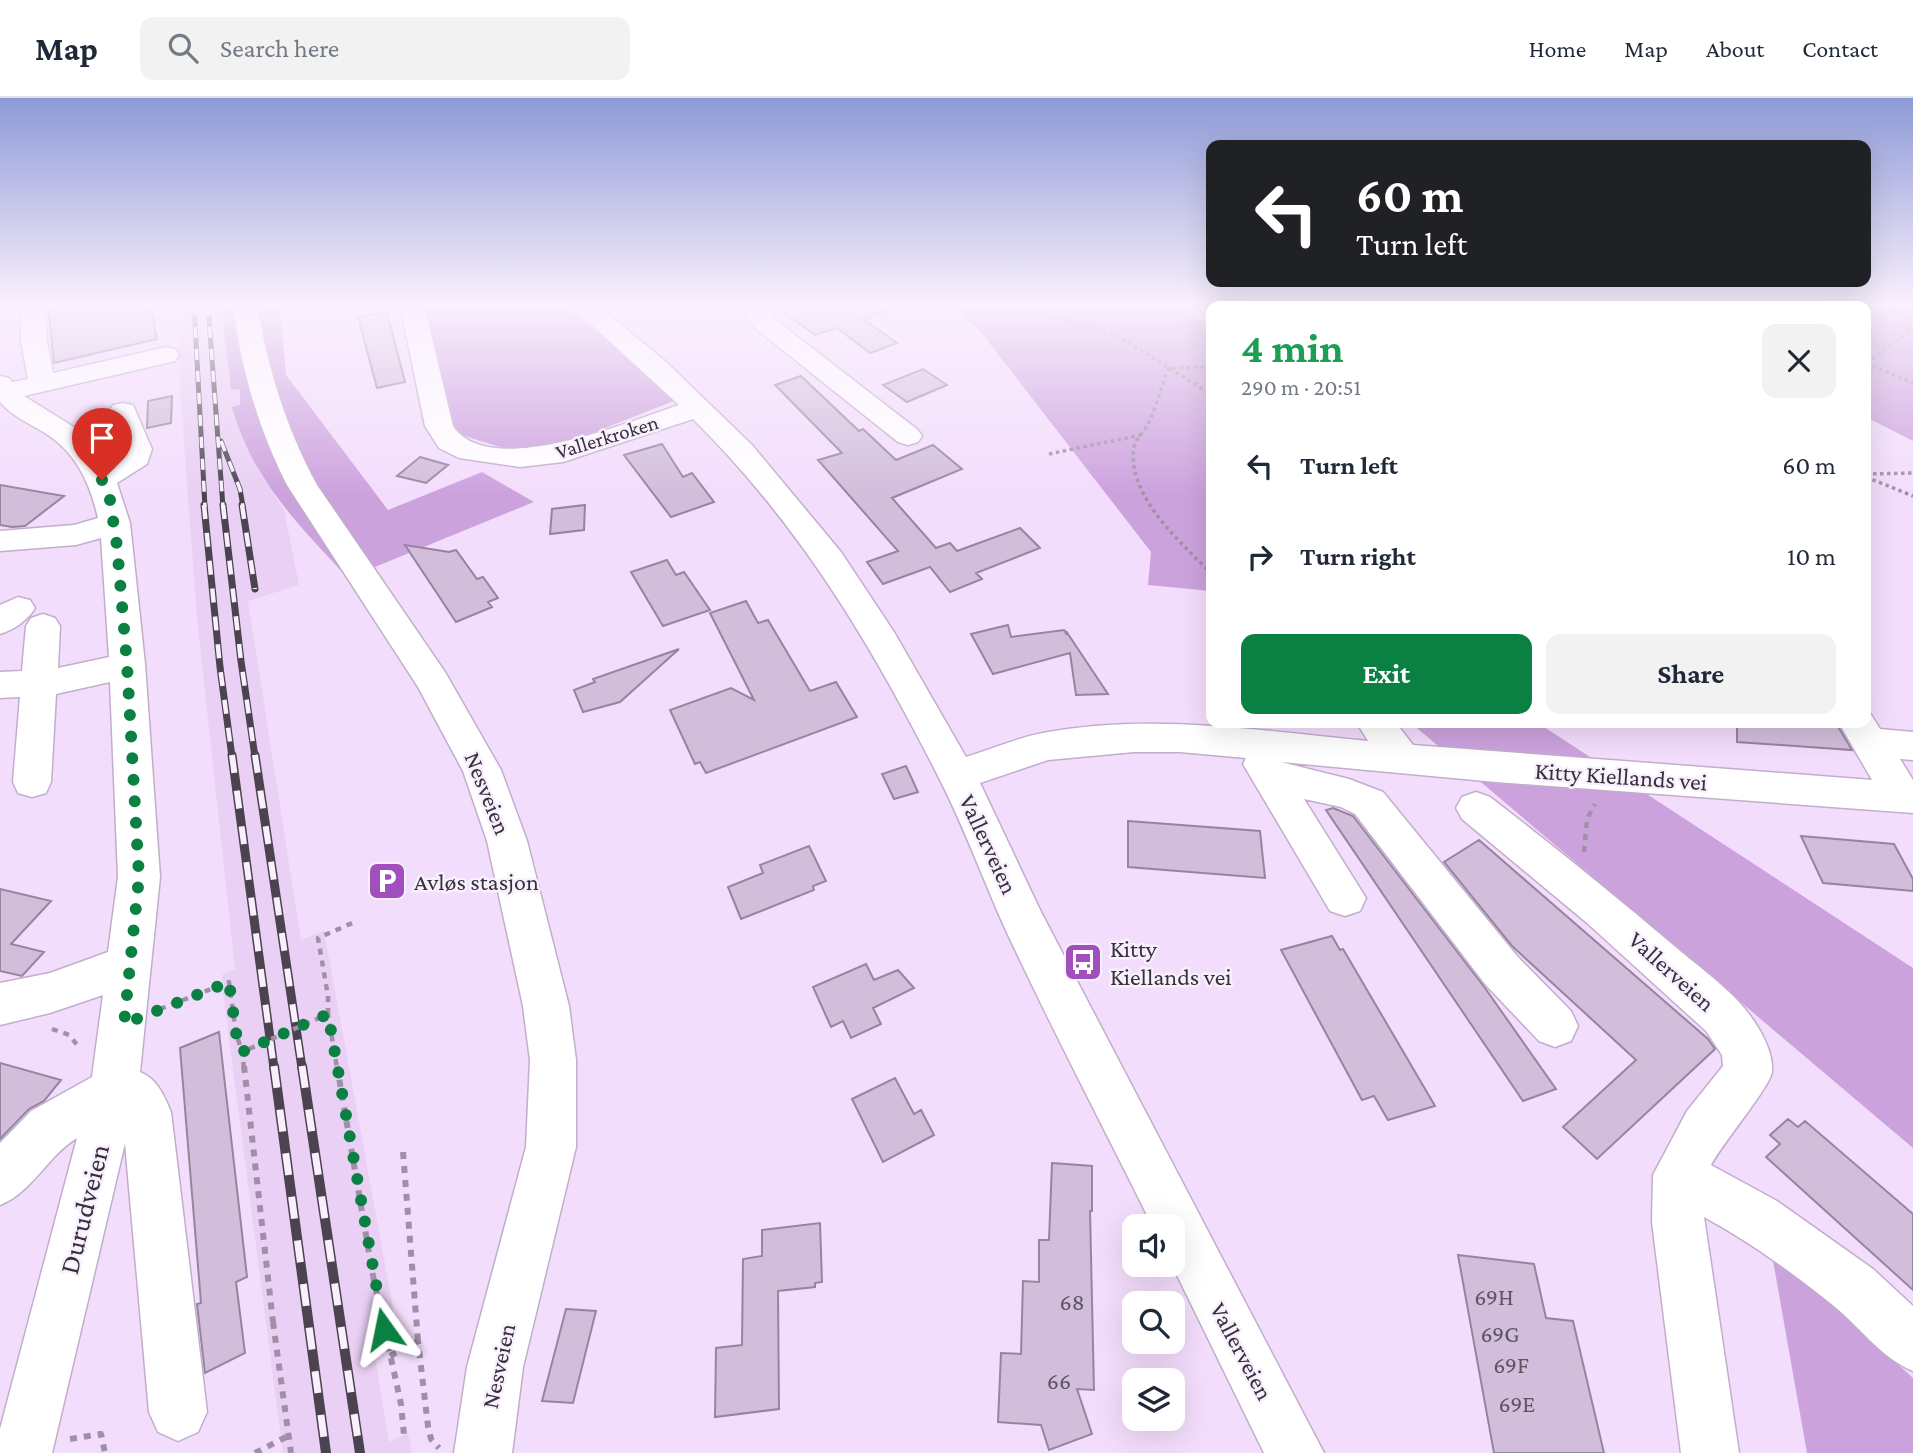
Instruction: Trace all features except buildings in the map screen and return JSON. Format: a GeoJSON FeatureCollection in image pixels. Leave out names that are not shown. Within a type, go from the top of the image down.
{"type":"FeatureCollection","features":[{"type":"Feature","properties":{"kind":"street"},"geometry":{"type":"LineString","coordinates":[[39,368],[42,384]]}},
{"type":"Feature","properties":{"kind":"street"},"geometry":{"type":"LineString","coordinates":[[3,388],[42,384],[109,368]]}},
{"type":"Feature","properties":{"kind":"street","name":"Nesveien"},"geometry":{"type":"LineString","coordinates":[[256,368],[274,429],[302,485],[432,681],[482,770],[507,841],[546,1006],[553,1060],[551,1147],[495,1367],[483,1453]]}},
{"type":"Feature","properties":{"kind":"street","name":"Vallerkroken"},"geometry":{"type":"LineString","coordinates":[[426,368],[439,426],[449,442],[469,452],[520,458],[563,453],[698,408]]}},
{"type":"Feature","properties":{"kind":"street","name":"Vallerveien"},"geometry":{"type":"LineString","coordinates":[[656,368],[742,451],[830,559],[883,640],[957,775],[1025,924],[1295,1453]]}},
{"type":"Feature","properties":{"kind":"street"},"geometry":{"type":"LineString","coordinates":[[822,368],[908,436]]}},
{"type":"Feature","properties":{"kind":"street","name":"Durudveien"},"geometry":{"type":"LineString","coordinates":[[3,388],[25,413],[57,428],[79,443],[102,480],[110,500],[115,523],[127,664],[139,877],[124,1024],[97,1100],[23,1453]]}},
{"type":"Feature","properties":{"kind":"street"},"geometry":{"type":"LineString","coordinates":[[102,480],[137,458],[138,449],[123,411]]}},
{"type":"Feature","properties":{"kind":"street"},"geometry":{"type":"LineString","coordinates":[[0,541],[76,535],[115,523]]}},
{"type":"Feature","properties":{"kind":"street"},"geometry":{"type":"LineString","coordinates":[[20,619],[38,685],[32,782]]}},
{"type":"Feature","properties":{"kind":"street"},"geometry":{"type":"LineString","coordinates":[[0,685],[38,685],[80,679],[127,664]]}},
{"type":"Feature","properties":{"kind":"street"},"geometry":{"type":"LineString","coordinates":[[1380,728],[1402,758]]}},
{"type":"Feature","properties":{"kind":"street"},"geometry":{"type":"LineString","coordinates":[[1863,733],[1913,746]]}},
{"type":"Feature","properties":{"kind":"street"},"geometry":{"type":"LineString","coordinates":[[1863,733],[1908,798]]}},
{"type":"Feature","properties":{"kind":"street","name":"Kitty Kiellands vei"},"geometry":{"type":"LineString","coordinates":[[957,775],[1047,746],[1099,740],[1180,738],[1259,759],[1402,758],[1908,798]]}},
{"type":"Feature","properties":{"kind":"street"},"geometry":{"type":"LineString","coordinates":[[1259,759],[1345,898]]}},
{"type":"Feature","properties":{"kind":"street"},"geometry":{"type":"LineString","coordinates":[[1259,759],[1369,803],[1501,970],[1555,1026]]}},
{"type":"Feature","properties":{"kind":"street","name":"Vallerveien"},"geometry":{"type":"LineString","coordinates":[[1476,808],[1602,910],[1722,1016],[1744,1048],[1748,1072],[1704,1128],[1678,1175],[1678,1222],[1710,1453]]}},
{"type":"Feature","properties":{"kind":"street"},"geometry":{"type":"LineString","coordinates":[[12,1002],[86,982],[130,963]]}},
{"type":"Feature","properties":{"kind":"street"},"geometry":{"type":"LineString","coordinates":[[0,1180],[48,1128],[97,1100],[134,1093],[147,1112],[178,1412]]}},
{"type":"Feature","properties":{"kind":"street"},"geometry":{"type":"LineString","coordinates":[[1678,1175],[1759,1219],[1854,1288],[1913,1343]]}},
{"type":"Feature","properties":{"kind":"path"},"geometry":{"type":"LineString","coordinates":[[1169,369],[1185,368]]}},
{"type":"Feature","properties":{"kind":"path"},"geometry":{"type":"LineString","coordinates":[[1878,368],[1913,383]]}},
{"type":"Feature","properties":{"kind":"path"},"geometry":{"type":"LineString","coordinates":[[1169,369],[1206,391]]}},
{"type":"Feature","properties":{"kind":"path"},"geometry":{"type":"LineString","coordinates":[[1169,369],[1158,390],[1150,420],[1134,445],[1137,480],[1160,519],[1206,568]]}},
{"type":"Feature","properties":{"kind":"path"},"geometry":{"type":"LineString","coordinates":[[1049,453],[1142,434]]}},
{"type":"Feature","properties":{"kind":"path"},"geometry":{"type":"LineString","coordinates":[[1871,475],[1913,473]]}},
{"type":"Feature","properties":{"kind":"path"},"geometry":{"type":"LineString","coordinates":[[1871,477],[1913,496]]}},
{"type":"Feature","properties":{"kind":"path"},"geometry":{"type":"LineString","coordinates":[[1602,910],[1584,851],[1587,819],[1611,776]]}},
{"type":"Feature","properties":{"kind":"path"},"geometry":{"type":"LineString","coordinates":[[357,921],[318,937],[318,943],[373,1276],[401,1404],[404,1435]]}},
{"type":"Feature","properties":{"kind":"path"},"geometry":{"type":"LineString","coordinates":[[124,1024],[229,982],[236,1033],[242,1052],[291,1453]]}},
{"type":"Feature","properties":{"kind":"path"},"geometry":{"type":"LineString","coordinates":[[12,1002],[35,1022],[69,1035],[79,1046],[82,1062],[97,1100]]}},
{"type":"Feature","properties":{"kind":"path"},"geometry":{"type":"LineString","coordinates":[[242,1052],[328,1014]]}},
{"type":"Feature","properties":{"kind":"path"},"geometry":{"type":"LineString","coordinates":[[402,1152],[428,1426],[431,1439],[442,1453]]}},
{"type":"Feature","properties":{"kind":"path"},"geometry":{"type":"LineString","coordinates":[[390,1356],[418,1341]]}},
{"type":"Feature","properties":{"kind":"path"},"geometry":{"type":"LineString","coordinates":[[255,1453],[289,1436]]}},
{"type":"Feature","properties":{"kind":"shaded area"},"geometry":{"type":"Polygon","coordinates":[[[180,368],[229,368],[231,389],[240,388],[240,405],[232,407],[261,475],[284,510],[299,585],[248,601],[301,940],[324,931],[396,1324],[372,1338],[389,1442],[408,1433],[412,1453],[283,1453],[223,993],[222,975],[235,969],[197,618],[180,368]]]}},
{"type":"Feature","properties":{"kind":"shaded area"},"geometry":{"type":"Polygon","coordinates":[[[228,368],[285,368],[286,375],[388,510],[482,472],[534,502],[348,578],[294,519],[264,479],[241,433],[232,407],[240,405],[240,389],[231,390],[228,368]]]}},
{"type":"Feature","properties":{"kind":"shaded area"},"geometry":{"type":"Polygon","coordinates":[[[437,368],[648,368],[679,399],[567,443],[513,451],[458,434],[443,398],[437,368]]]}},
{"type":"Feature","properties":{"kind":"shaded area"},"geometry":{"type":"Polygon","coordinates":[[[1009,368],[1206,368],[1206,591],[1148,585],[1151,552],[1009,368]]]}},
{"type":"Feature","properties":{"kind":"shaded area"},"geometry":{"type":"Polygon","coordinates":[[[1871,368],[1913,368],[1913,441],[1871,420],[1871,368]]]}},
{"type":"Feature","properties":{"kind":"shaded area"},"geometry":{"type":"Polygon","coordinates":[[[1417,728],[1546,728],[1913,968],[1913,1148],[1417,728]]]}},
{"type":"Feature","properties":{"kind":"shaded area"},"geometry":{"type":"Polygon","coordinates":[[[1771,1249],[1913,1378],[1913,1453],[1807,1453],[1771,1249]]]}},
{"type":"Feature","properties":{"kind":"railway"},"geometry":{"type":"LineString","coordinates":[[197,368],[205,507]]}},
{"type":"Feature","properties":{"kind":"railway"},"geometry":{"type":"LineString","coordinates":[[213,368],[223,507]]}},
{"type":"Feature","properties":{"kind":"railway"},"geometry":{"type":"LineString","coordinates":[[221,441],[240,489],[243,507]]}},
{"type":"Feature","properties":{"kind":"railway"},"geometry":{"type":"LineString","coordinates":[[204,505],[232,757]]}},
{"type":"Feature","properties":{"kind":"railway"},"geometry":{"type":"LineString","coordinates":[[223,505],[255,757]]}},
{"type":"Feature","properties":{"kind":"railway"},"geometry":{"type":"LineString","coordinates":[[242,505],[255,589]]}},
{"type":"Feature","properties":{"kind":"railway"},"geometry":{"type":"LineString","coordinates":[[232,755],[274,1068]]}},
{"type":"Feature","properties":{"kind":"railway"},"geometry":{"type":"LineString","coordinates":[[255,755],[302,1068]]}},
{"type":"Feature","properties":{"kind":"railway"},"geometry":{"type":"LineString","coordinates":[[274,1066],[326,1453]]}},
{"type":"Feature","properties":{"kind":"railway"},"geometry":{"type":"LineString","coordinates":[[302,1066],[360,1453]]}},
{"type":"Feature","properties":{"kind":"place","name":"Avløs stasjon"},"geometry":{"type":"Point","coordinates":[387,881]}},
{"type":"Feature","properties":{"kind":"place","name":"Kitty Kiellands vei"},"geometry":{"type":"Point","coordinates":[1083,962]}},
{"type":"Feature","properties":{"kind":"route"},"geometry":{"type":"LineString","coordinates":[[102,480],[115,523],[127,664],[139,877],[124,1024],[229,982],[236,1033],[242,1052],[328,1014],[384,1329]]}}]}
